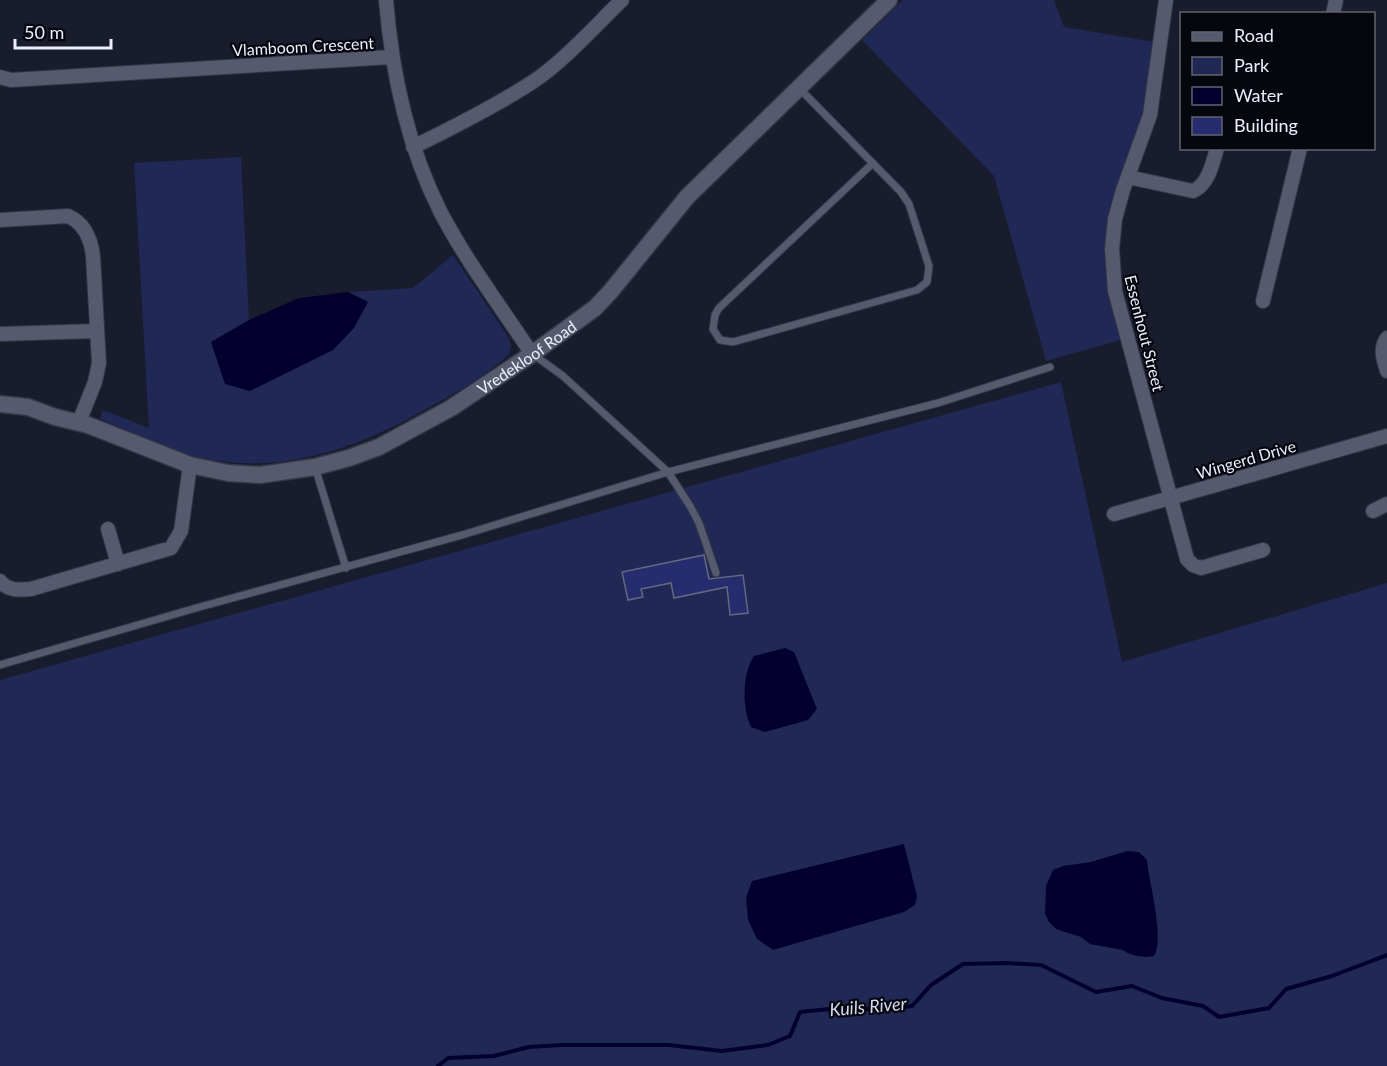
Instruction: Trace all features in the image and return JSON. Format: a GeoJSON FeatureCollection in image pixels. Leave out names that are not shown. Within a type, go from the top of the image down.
{"type":"FeatureCollection","features":[{"type":"Feature","properties":{"kind":"street"},"geometry":{"type":"LineString","coordinates":[[386,0],[399,96],[413,147],[428,185],[455,237],[532,354]]}},
{"type":"Feature","properties":{"kind":"street"},"geometry":{"type":"LineString","coordinates":[[413,147],[536,80],[622,0]]}},
{"type":"Feature","properties":{"kind":"street","name":"Vredekloof Road"},"geometry":{"type":"LineString","coordinates":[[0,404],[28,407],[55,417],[79,422],[190,465],[215,471],[250,475],[315,467],[349,458],[391,441],[451,408],[532,354],[595,308],[687,197],[889,0]]}},
{"type":"Feature","properties":{"kind":"street","name":"Essenhout Street"},"geometry":{"type":"LineString","coordinates":[[1166,0],[1150,115],[1128,177],[1114,227],[1112,249],[1114,283],[1118,305],[1172,497],[1173,510],[1185,555],[1192,565],[1206,567],[1263,550]]}},
{"type":"Feature","properties":{"kind":"street","name":"Vlamboom Crescent"},"geometry":{"type":"LineString","coordinates":[[0,77],[11,80],[392,57]]}},
{"type":"Feature","properties":{"kind":"street"},"geometry":{"type":"LineString","coordinates":[[1128,177],[1192,191],[1204,183],[1213,165],[1217,150]]}},
{"type":"Feature","properties":{"kind":"street"},"geometry":{"type":"LineString","coordinates":[[1263,301],[1300,150]]}},
{"type":"Feature","properties":{"kind":"street"},"geometry":{"type":"LineString","coordinates":[[0,219],[62,216],[78,221],[87,234],[92,247],[98,331],[98,373],[79,422]]}},
{"type":"Feature","properties":{"kind":"street"},"geometry":{"type":"LineString","coordinates":[[0,334],[98,331]]}},
{"type":"Feature","properties":{"kind":"street"},"geometry":{"type":"LineString","coordinates":[[1387,338],[1382,354],[1387,371]]}},
{"type":"Feature","properties":{"kind":"street","name":"Vredekloof Road"},"geometry":{"type":"LineString","coordinates":[[0,416],[55,417]]}},
{"type":"Feature","properties":{"kind":"street","name":"Wingerd Drive"},"geometry":{"type":"LineString","coordinates":[[1114,514],[1387,436]]}},
{"type":"Feature","properties":{"kind":"street"},"geometry":{"type":"LineString","coordinates":[[0,580],[12,589],[31,589],[171,548],[177,542],[181,531],[190,465]]}},
{"type":"Feature","properties":{"kind":"street"},"geometry":{"type":"LineString","coordinates":[[1373,511],[1387,504]]}},
{"type":"Feature","properties":{"kind":"street"},"geometry":{"type":"LineString","coordinates":[[108,528],[118,564]]}},
{"type":"Feature","properties":{"kind":"lane"},"geometry":{"type":"LineString","coordinates":[[799,88],[873,163],[909,204],[929,266],[927,282],[917,290],[733,342],[720,340],[713,329],[715,315],[719,308],[873,163]]}},
{"type":"Feature","properties":{"kind":"lane"},"geometry":{"type":"LineString","coordinates":[[532,354],[563,376],[668,472],[699,523],[716,573]]}},
{"type":"Feature","properties":{"kind":"lane"},"geometry":{"type":"LineString","coordinates":[[0,665],[462,535],[668,472],[938,403],[1050,368]]}},
{"type":"Feature","properties":{"kind":"lane"},"geometry":{"type":"LineString","coordinates":[[315,467],[346,567]]}},
{"type":"Feature","properties":{"kind":"green space"},"geometry":{"type":"Polygon","coordinates":[[[903,0],[1054,0],[1064,27],[1154,42],[1145,108],[1107,270],[1109,292],[1121,340],[1046,361],[994,176],[862,40],[903,0]]]}},
{"type":"Feature","properties":{"kind":"green space"},"geometry":{"type":"Polygon","coordinates":[[[241,157],[249,320],[211,342],[368,302],[348,292],[413,288],[453,255],[509,338],[511,346],[509,354],[467,386],[395,426],[341,448],[286,461],[228,462],[198,457],[160,445],[100,419],[103,410],[149,428],[134,163],[241,157]]]}},
{"type":"Feature","properties":{"kind":"green space"},"geometry":{"type":"Polygon","coordinates":[[[1061,382],[1122,662],[1387,583],[1387,1066],[0,1066],[0,680],[1061,382]]]}},
{"type":"Feature","properties":{"kind":"water"},"geometry":{"type":"Polygon","coordinates":[[[348,292],[368,302],[354,328],[333,350],[250,391],[225,384],[211,342],[249,320],[299,298],[348,292]]]}},
{"type":"Feature","properties":{"kind":"water"},"geometry":{"type":"Polygon","coordinates":[[[785,648],[794,652],[817,709],[808,720],[765,732],[751,727],[748,719],[745,701],[747,672],[754,656],[785,648]]]}},
{"type":"Feature","properties":{"kind":"water"},"geometry":{"type":"Polygon","coordinates":[[[904,844],[917,896],[915,905],[904,912],[773,950],[757,939],[748,920],[746,898],[752,881],[904,844]]]}},
{"type":"Feature","properties":{"kind":"water"},"geometry":{"type":"Polygon","coordinates":[[[1127,851],[1139,852],[1147,860],[1158,937],[1154,956],[1138,956],[1123,950],[1090,944],[1081,937],[1056,929],[1045,914],[1046,886],[1053,870],[1127,851]]]}},
{"type":"Feature","properties":{"kind":"building"},"geometry":{"type":"Polygon","coordinates":[[[704,555],[709,579],[743,575],[748,613],[730,615],[727,587],[674,598],[671,583],[641,589],[643,597],[628,600],[622,572],[704,555]]]}},
{"type":"Feature","properties":{"kind":"waterway","name":"Kuils River"},"geometry":{"type":"LineString","coordinates":[[438,1066],[448,1058],[494,1056],[529,1047],[669,1045],[722,1051],[768,1045],[790,1036],[800,1012],[830,1009],[891,1009],[912,1006],[931,985],[963,964],[1041,965],[1096,992],[1132,986],[1162,998],[1203,1006],[1219,1017],[1269,1008],[1286,989],[1332,976],[1387,955]]}}]}
